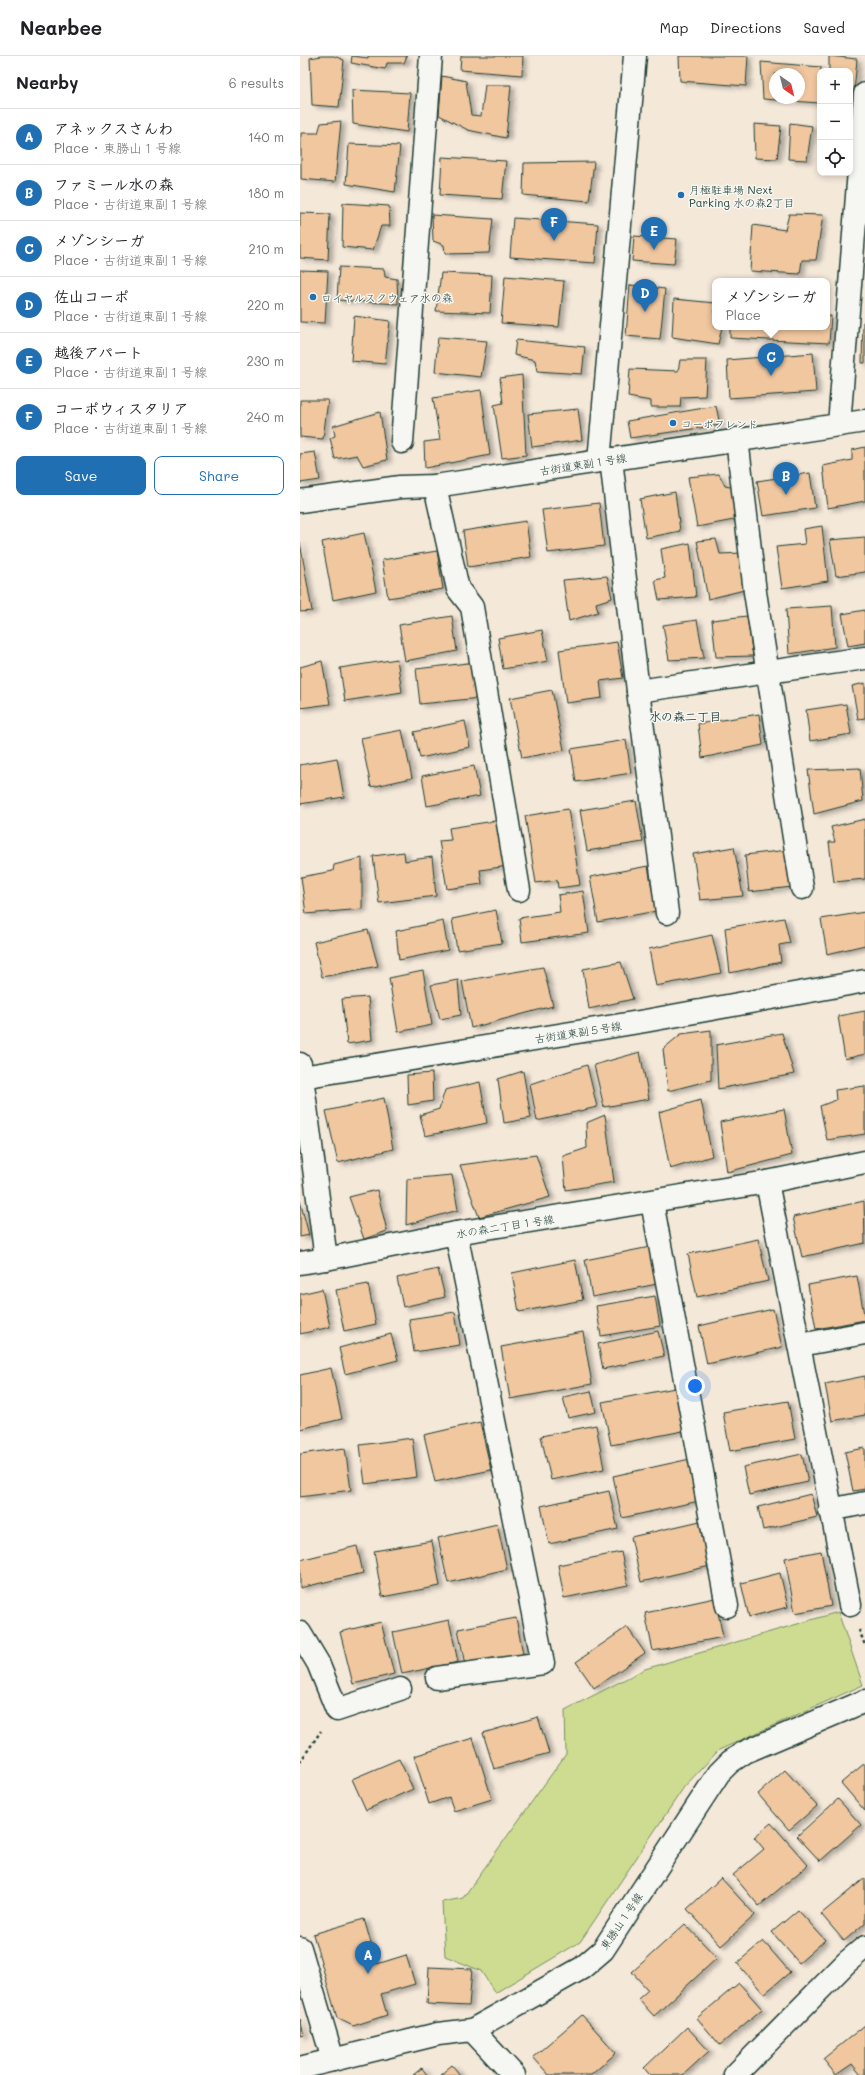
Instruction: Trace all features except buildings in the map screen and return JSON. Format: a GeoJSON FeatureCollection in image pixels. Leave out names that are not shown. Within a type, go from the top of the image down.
{"type":"FeatureCollection","features":[{"type":"Feature","properties":{"kind":"street"},"geometry":{"type":"LineString","coordinates":[[402,442],[431,56]]}},
{"type":"Feature","properties":{"kind":"street"},"geometry":{"type":"LineString","coordinates":[[635,56],[605,460],[668,913]]}},
{"type":"Feature","properties":{"kind":"street"},"geometry":{"type":"LineString","coordinates":[[839,425],[865,94]]}},
{"type":"Feature","properties":{"kind":"street","name":"古街道東副１号線"},"geometry":{"type":"LineString","coordinates":[[300,501],[400,487],[435,486],[737,439],[865,421]]}},
{"type":"Feature","properties":{"kind":"street"},"geometry":{"type":"LineString","coordinates":[[737,439],[755,592],[802,888]]}},
{"type":"Feature","properties":{"kind":"street"},"geometry":{"type":"LineString","coordinates":[[435,486],[458,589],[472,607],[518,890]]}},
{"type":"Feature","properties":{"kind":"street"},"geometry":{"type":"LineString","coordinates":[[638,691],[865,658]]}},
{"type":"Feature","properties":{"kind":"street","name":"古街道東副５号線"},"geometry":{"type":"LineString","coordinates":[[301,1073],[645,1021],[865,981]]}},
{"type":"Feature","properties":{"kind":"street"},"geometry":{"type":"LineString","coordinates":[[301,1073],[326,1259]]}},
{"type":"Feature","properties":{"kind":"street","name":"水の森二丁目１号線"},"geometry":{"type":"LineString","coordinates":[[300,1263],[456,1234],[767,1182],[865,1162]]}},
{"type":"Feature","properties":{"kind":"street"},"geometry":{"type":"LineString","coordinates":[[767,1182],[800,1345],[830,1510],[850,1605]]}},
{"type":"Feature","properties":{"kind":"street"},"geometry":{"type":"LineString","coordinates":[[652,1202],[727,1606]]}},
{"type":"Feature","properties":{"kind":"street"},"geometry":{"type":"LineString","coordinates":[[437,1678],[543,1663],[456,1234]]}},
{"type":"Feature","properties":{"kind":"street"},"geometry":{"type":"LineString","coordinates":[[800,1345],[865,1334]]}},
{"type":"Feature","properties":{"kind":"street"},"geometry":{"type":"LineString","coordinates":[[830,1510],[865,1504]]}},
{"type":"Feature","properties":{"kind":"street"},"geometry":{"type":"LineString","coordinates":[[300,1633],[318,1663],[337,1710],[400,1688]]}},
{"type":"Feature","properties":{"kind":"street","name":"東勝山１号線"},"geometry":{"type":"LineString","coordinates":[[300,2068],[438,2034],[472,2030],[582,1968],[603,1950],[719,1773],[730,1762],[745,1752],[865,1701]]}},
{"type":"Feature","properties":{"kind":"street"},"geometry":{"type":"LineString","coordinates":[[735,2075],[847,1962],[865,1947]]}},
{"type":"Feature","properties":{"kind":"street"},"geometry":{"type":"LineString","coordinates":[[300,1948],[333,2060]]}},
{"type":"Feature","properties":{"kind":"street"},"geometry":{"type":"LineString","coordinates":[[472,2030],[514,2075]]}},
{"type":"Feature","properties":{"kind":"path"},"geometry":{"type":"LineString","coordinates":[[300,1762],[337,1710]]}},
{"type":"Feature","properties":{"kind":"green space"},"geometry":{"type":"Polygon","coordinates":[[[838,1612],[863,1685],[719,1750],[684,1787],[580,1942],[495,1993],[481,1971],[445,1956],[442,1902],[463,1898],[566,1754],[565,1710],[645,1669],[838,1612]]]}},
{"type":"Feature","properties":{"kind":"place","name":"月極駐車場 Next Parking 水の森2丁目"},"geometry":{"type":"Point","coordinates":[681,195]}},
{"type":"Feature","properties":{"kind":"place","name":"コーポウィスタリア"},"geometry":{"type":"Point","coordinates":[554,241]}},
{"type":"Feature","properties":{"kind":"place","name":"越後アパート"},"geometry":{"type":"Point","coordinates":[654,250]}},
{"type":"Feature","properties":{"kind":"place","name":"ロイヤルスクウェア水の森"},"geometry":{"type":"Point","coordinates":[313,297]}},
{"type":"Feature","properties":{"kind":"place","name":"佐山コーポ"},"geometry":{"type":"Point","coordinates":[645,312]}},
{"type":"Feature","properties":{"kind":"place","name":"メゾンシーガ"},"geometry":{"type":"Point","coordinates":[771,376]}},
{"type":"Feature","properties":{"kind":"place","name":"コーポフレンド"},"geometry":{"type":"Point","coordinates":[673,423]}},
{"type":"Feature","properties":{"kind":"place","name":"ファミール水の森"},"geometry":{"type":"Point","coordinates":[786,495]}},
{"type":"Feature","properties":{"kind":"place","name":"アネックスさんわ"},"geometry":{"type":"Point","coordinates":[368,1974]}},
{"type":"Feature","properties":{"kind":"district","name":"水の森二丁目"},"geometry":{"type":"Point","coordinates":[685,716]}}]}
